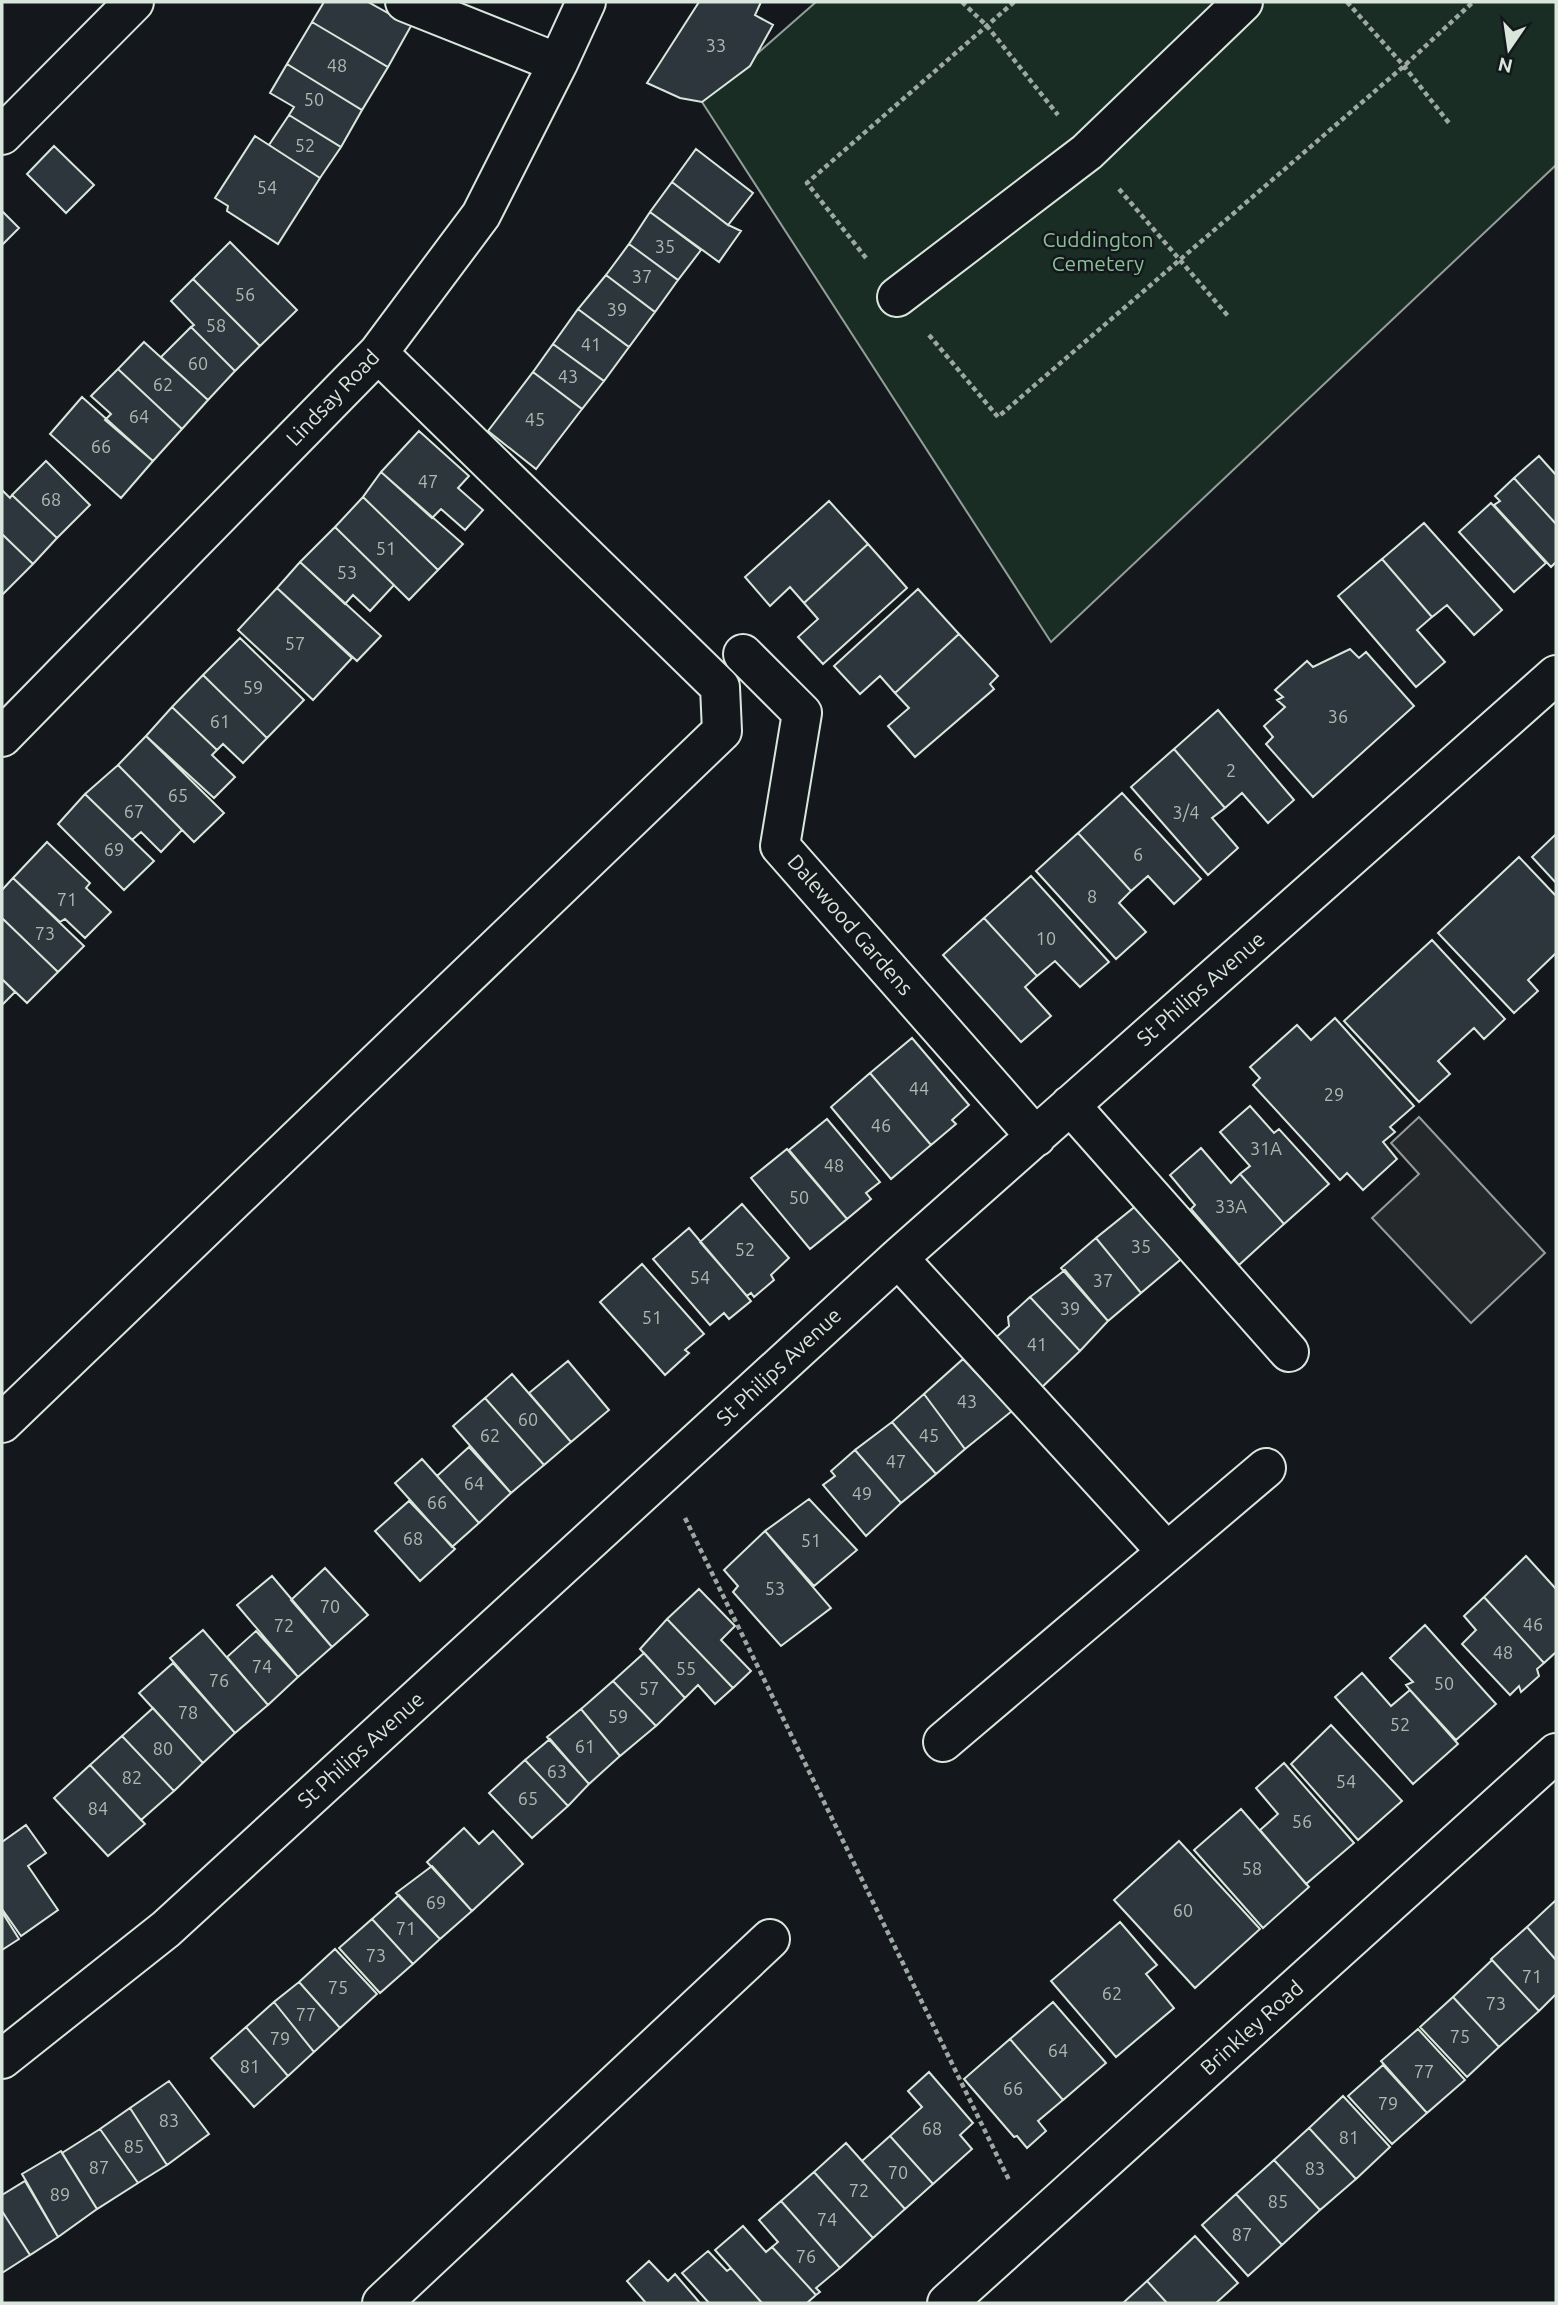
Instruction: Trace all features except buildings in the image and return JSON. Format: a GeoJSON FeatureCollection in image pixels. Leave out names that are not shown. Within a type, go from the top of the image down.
{"type":"FeatureCollection","features":[{"type":"Feature","properties":{"kind":"street"},"geometry":{"type":"LineString","coordinates":[[2,135],[134,2]]}},
{"type":"Feature","properties":{"kind":"street"},"geometry":{"type":"LineString","coordinates":[[405,2],[558,63]]}},
{"type":"Feature","properties":{"kind":"street","name":"Lindsay Road"},"geometry":{"type":"LineString","coordinates":[[2,737],[378,353],[481,215],[586,2]]}},
{"type":"Feature","properties":{"kind":"street"},"geometry":{"type":"LineString","coordinates":[[897,297],[1087,152],[1243,2]]}},
{"type":"Feature","properties":{"kind":"street"},"geometry":{"type":"LineString","coordinates":[[2,1423],[722,731],[720,687],[378,353]]}},
{"type":"Feature","properties":{"kind":"street","name":"Dalewood Gardens"},"geometry":{"type":"LineString","coordinates":[[743,654],[802,713],[780,846],[1036,1137]]}},
{"type":"Feature","properties":{"kind":"street","name":"St Philips Avenue"},"geometry":{"type":"LineString","coordinates":[[2,2059],[166,1929],[898,1258],[1553,684]]}},
{"type":"Feature","properties":{"kind":"street"},"geometry":{"type":"LineString","coordinates":[[1070,1105],[1289,1352]]}},
{"type":"Feature","properties":{"kind":"street"},"geometry":{"type":"LineString","coordinates":[[898,1258],[1167,1552]]}},
{"type":"Feature","properties":{"kind":"street"},"geometry":{"type":"LineString","coordinates":[[943,1742],[1266,1468]]}},
{"type":"Feature","properties":{"kind":"street","name":"Brinkley Road"},"geometry":{"type":"LineString","coordinates":[[947,2303],[1556,1753]]}},
{"type":"Feature","properties":{"kind":"street"},"geometry":{"type":"LineString","coordinates":[[382,2303],[770,1939]]}},
{"type":"Feature","properties":{"kind":"path"},"geometry":{"type":"LineString","coordinates":[[1014,2],[807,183],[897,297],[998,417],[1404,66],[1473,2]]}},
{"type":"Feature","properties":{"kind":"path"},"geometry":{"type":"LineString","coordinates":[[1347,2],[1404,66],[1449,123]]}},
{"type":"Feature","properties":{"kind":"path"},"geometry":{"type":"LineString","coordinates":[[663,1474],[1032,2227]]}},
{"type":"Feature","properties":{"kind":"green space","name":"Cuddington Cemetery"},"geometry":{"type":"Polygon","coordinates":[[[816,2],[1556,2],[1556,165],[1051,642],[702,102],[816,2]]]}},
{"type":"Feature","properties":{"kind":"shaded area"},"geometry":{"type":"Polygon","coordinates":[[[1419,1117],[1545,1253],[1471,1323],[1372,1218],[1419,1174],[1391,1143],[1419,1117]]]}}]}
